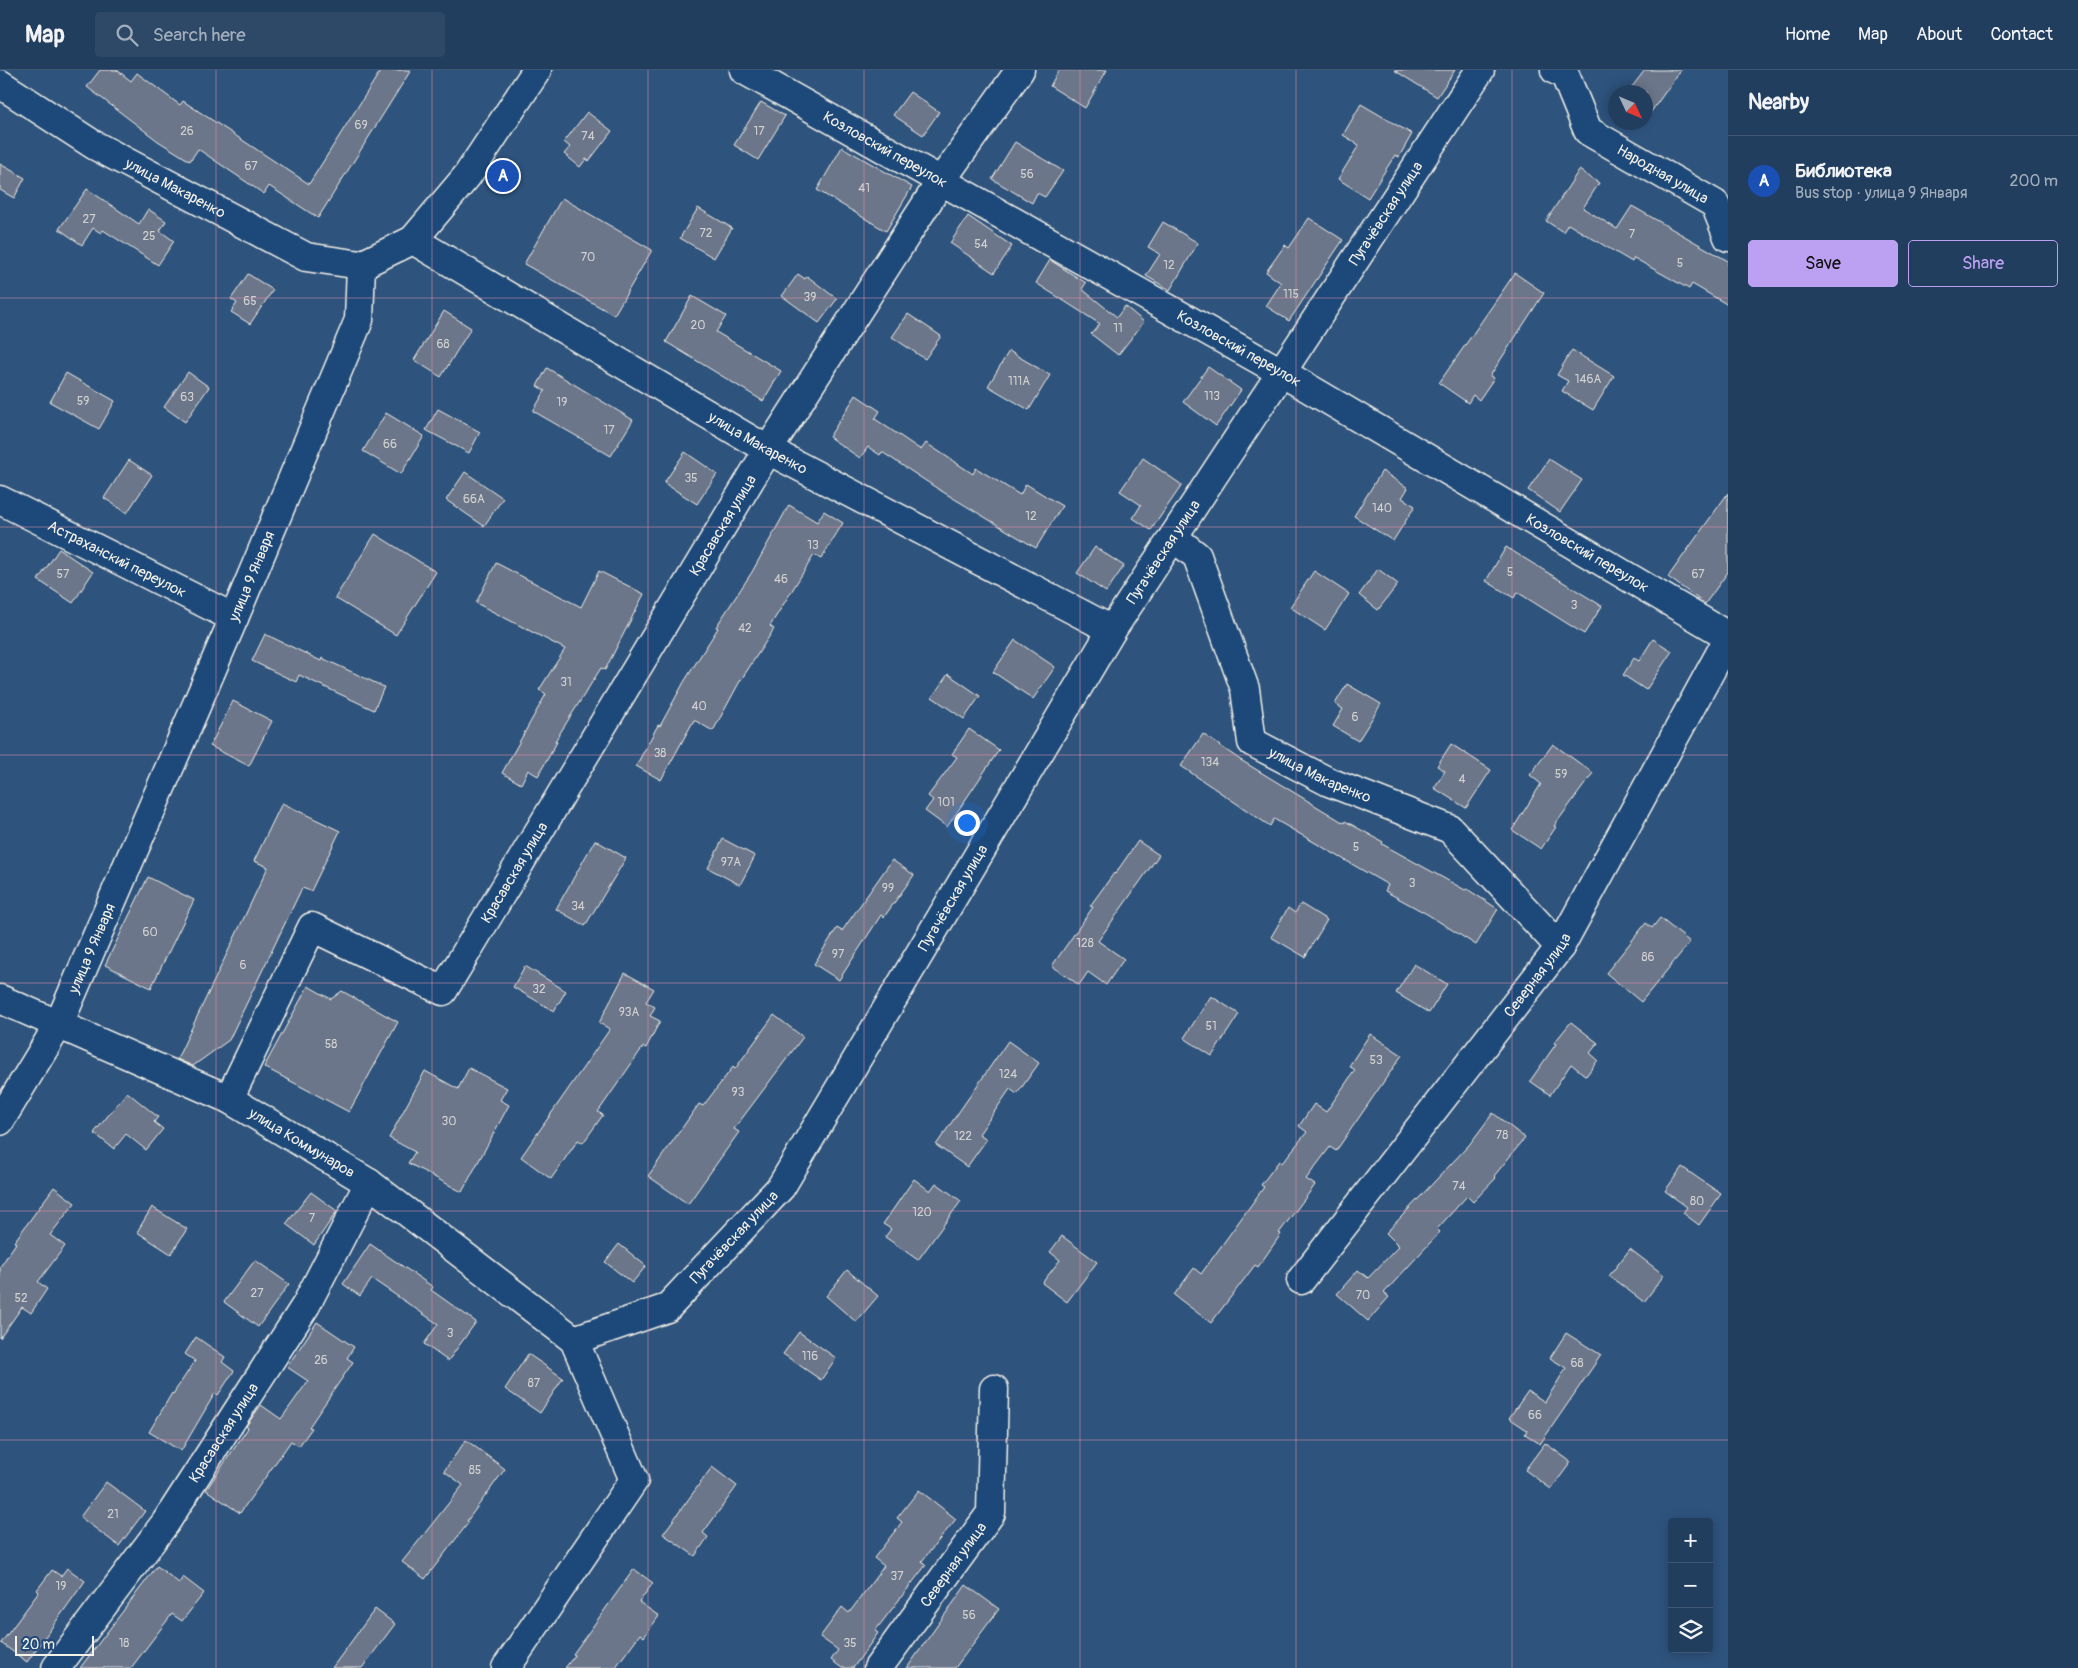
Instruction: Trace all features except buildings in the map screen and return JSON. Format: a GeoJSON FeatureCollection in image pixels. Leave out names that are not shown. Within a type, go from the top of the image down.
{"type":"FeatureCollection","features":[{"type":"Feature","properties":{"kind":"street"},"geometry":{"type":"LineString","coordinates":[[361,265],[413,240],[468,176],[537,70]]}},
{"type":"Feature","properties":{"kind":"street","name":"Козловский переулок"},"geometry":{"type":"LineString","coordinates":[[744,70],[1282,372],[1728,638]]}},
{"type":"Feature","properties":{"kind":"street","name":"Красавская улица"},"geometry":{"type":"LineString","coordinates":[[229,1099],[312,927],[443,991],[768,450],[941,181],[1020,70]]}},
{"type":"Feature","properties":{"kind":"street","name":"Пугачёвская улица"},"geometry":{"type":"LineString","coordinates":[[574,1340],[667,1308],[781,1187],[1112,630],[1480,70]]}},
{"type":"Feature","properties":{"kind":"street","name":"Народная улица"},"geometry":{"type":"LineString","coordinates":[[1555,70],[1565,75],[1588,131],[1715,204],[1728,237]]}},
{"type":"Feature","properties":{"kind":"street","name":"улица Макаренко"},"geometry":{"type":"LineString","coordinates":[[0,84],[94,145],[306,257],[361,265]]}},
{"type":"Feature","properties":{"kind":"street","name":"улица Макаренко"},"geometry":{"type":"LineString","coordinates":[[413,240],[768,450],[1112,630]]}},
{"type":"Feature","properties":{"kind":"street","name":"улица 9 Января"},"geometry":{"type":"LineString","coordinates":[[0,1121],[59,1024],[234,618],[359,320],[361,265]]}},
{"type":"Feature","properties":{"kind":"street","name":"Астраханский переулок"},"geometry":{"type":"LineString","coordinates":[[0,500],[234,618]]}},
{"type":"Feature","properties":{"kind":"street","name":"улица Макаренко"},"geometry":{"type":"LineString","coordinates":[[1173,538],[1197,556],[1245,689],[1252,742],[1329,782],[1450,829],[1560,947]]}},
{"type":"Feature","properties":{"kind":"street","name":"Северная улица"},"geometry":{"type":"LineString","coordinates":[[1301,1280],[1560,947],[1728,638]]}},
{"type":"Feature","properties":{"kind":"street","name":"улица Коммунаров"},"geometry":{"type":"LineString","coordinates":[[0,999],[229,1099],[369,1183],[574,1340]]}},
{"type":"Feature","properties":{"kind":"street","name":"Красавская улица"},"geometry":{"type":"LineString","coordinates":[[56,1668],[166,1522],[301,1313],[369,1183]]}},
{"type":"Feature","properties":{"kind":"street"},"geometry":{"type":"LineString","coordinates":[[506,1668],[634,1480],[574,1340]]}},
{"type":"Feature","properties":{"kind":"street","name":"Северная улица"},"geometry":{"type":"LineString","coordinates":[[878,1668],[991,1513],[994,1389]]}},
{"type":"Feature","properties":{"kind":"place","name":"Библиотека"},"geometry":{"type":"Point","coordinates":[503,176]}}]}
